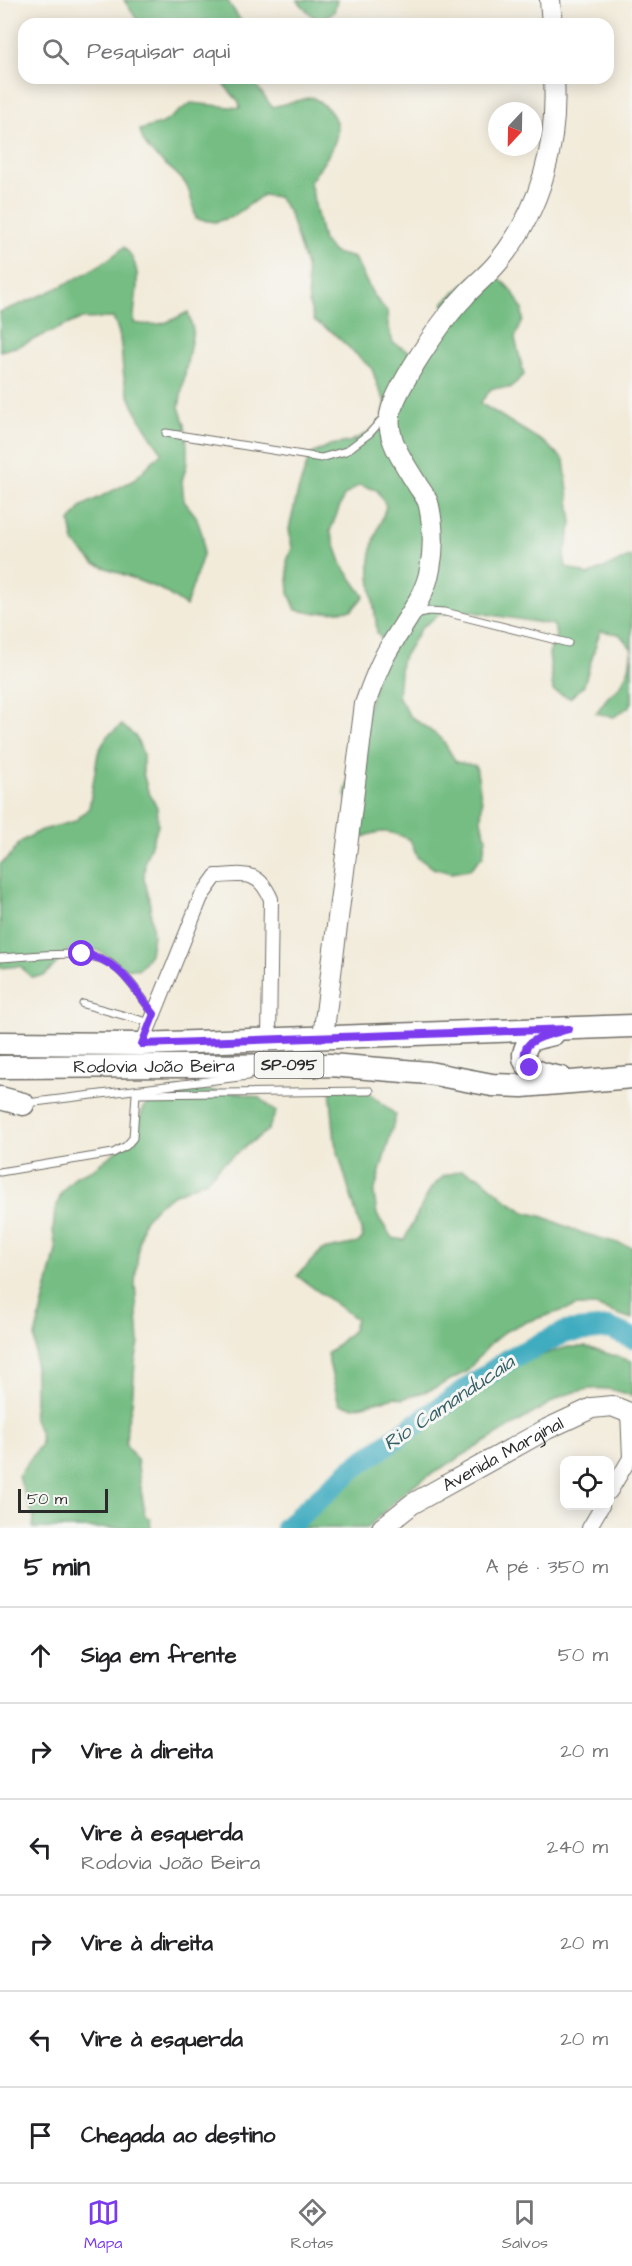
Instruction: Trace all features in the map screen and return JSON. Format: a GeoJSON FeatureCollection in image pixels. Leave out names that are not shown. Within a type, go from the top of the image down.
{"type":"FeatureCollection","features":[{"type":"Feature","properties":{"kind":"main road","name":"Rodovia João Beira"},"geometry":{"type":"LineString","coordinates":[[0,1042],[142,1044],[632,1026]]}},
{"type":"Feature","properties":{"kind":"main road"},"geometry":{"type":"LineString","coordinates":[[569,1029],[531,1041],[525,1048],[524,1058],[530,1068],[540,1073],[577,1082]]}},
{"type":"Feature","properties":{"kind":"main road","name":"Rodovia João Beira"},"geometry":{"type":"LineString","coordinates":[[0,1067],[330,1065],[429,1073],[492,1085],[522,1086],[632,1077]]}},
{"type":"Feature","properties":{"kind":"main road"},"geometry":{"type":"LineString","coordinates":[[0,1098],[23,1104]]}},
{"type":"Feature","properties":{"kind":"street"},"geometry":{"type":"LineString","coordinates":[[550,0],[552,18]]}},
{"type":"Feature","properties":{"kind":"street"},"geometry":{"type":"LineString","coordinates":[[322,1037],[365,704],[382,661],[423,590],[430,569],[432,535],[429,503],[388,431],[391,409],[403,384],[438,329],[462,298],[498,263],[513,242],[538,195],[550,154],[556,102],[554,84]]}},
{"type":"Feature","properties":{"kind":"street"},"geometry":{"type":"LineString","coordinates":[[142,1044],[201,897],[216,876],[250,875],[265,884],[271,899],[269,1039]]}},
{"type":"Feature","properties":{"kind":"street","name":"Avenida Marginal"},"geometry":{"type":"LineString","coordinates":[[386,1526],[412,1504],[547,1429],[592,1408],[612,1406],[630,1413]]}},
{"type":"Feature","properties":{"kind":"street"},"geometry":{"type":"LineString","coordinates":[[614,1484],[631,1458],[630,1413]]}},
{"type":"Feature","properties":{"kind":"street"},"geometry":{"type":"LineString","coordinates":[[588,1528],[599,1510]]}},
{"type":"Feature","properties":{"kind":"lane"},"geometry":{"type":"LineString","coordinates":[[166,433],[321,458],[346,452],[370,433],[391,409]]}},
{"type":"Feature","properties":{"kind":"lane"},"geometry":{"type":"LineString","coordinates":[[408,616],[429,611],[445,612],[568,643]]}},
{"type":"Feature","properties":{"kind":"lane"},"geometry":{"type":"LineString","coordinates":[[0,958],[82,954],[97,956],[112,964],[124,976],[152,1018]]}},
{"type":"Feature","properties":{"kind":"lane"},"geometry":{"type":"LineString","coordinates":[[83,1005],[152,1018]]}},
{"type":"Feature","properties":{"kind":"lane"},"geometry":{"type":"LineString","coordinates":[[0,1104],[23,1104],[330,1065]]}},
{"type":"Feature","properties":{"kind":"lane"},"geometry":{"type":"LineString","coordinates":[[105,1094],[370,1091]]}},
{"type":"Feature","properties":{"kind":"lane"},"geometry":{"type":"LineString","coordinates":[[0,1172],[113,1153],[126,1146],[133,1138],[136,1094]]}},
{"type":"Feature","properties":{"kind":"green space"},"geometry":{"type":"Polygon","coordinates":[[[124,0],[227,0],[239,18],[136,18],[124,0]]]}},
{"type":"Feature","properties":{"kind":"green space"},"geometry":{"type":"Polygon","coordinates":[[[297,0],[337,0],[334,12],[323,18],[314,18],[297,0]]]}},
{"type":"Feature","properties":{"kind":"green space"},"geometry":{"type":"Polygon","coordinates":[[[223,84],[255,84],[272,107],[312,97],[326,107],[334,117],[337,127],[332,148],[310,182],[323,241],[335,253],[354,258],[374,296],[387,311],[393,343],[410,352],[429,347],[443,313],[444,302],[486,265],[513,292],[522,309],[523,320],[515,338],[524,375],[510,388],[492,388],[480,403],[545,443],[564,460],[572,523],[564,555],[566,567],[588,575],[632,556],[632,649],[619,634],[600,631],[584,685],[570,698],[553,691],[549,653],[556,636],[554,625],[461,610],[440,614],[421,628],[401,661],[398,696],[409,715],[442,739],[456,762],[476,766],[482,802],[481,820],[486,838],[483,856],[469,870],[451,873],[433,868],[417,857],[410,840],[398,835],[381,832],[363,837],[345,794],[382,654],[381,638],[377,633],[370,570],[372,547],[386,506],[377,490],[359,485],[344,496],[330,531],[342,565],[364,596],[352,610],[314,613],[296,610],[289,593],[287,561],[292,548],[289,529],[310,455],[330,445],[349,442],[366,434],[381,422],[386,403],[372,369],[331,331],[314,321],[309,303],[306,266],[289,212],[278,197],[263,195],[232,217],[215,222],[196,219],[187,186],[152,153],[140,130],[163,123],[191,103],[240,108],[239,102],[223,84]]]}},
{"type":"Feature","properties":{"kind":"green space"},"geometry":{"type":"Polygon","coordinates":[[[124,247],[131,256],[137,274],[134,323],[162,324],[188,312],[193,330],[179,407],[185,425],[187,445],[187,463],[182,481],[184,501],[196,516],[203,537],[203,555],[186,606],[162,590],[94,563],[74,543],[70,522],[82,506],[134,480],[162,452],[140,419],[127,391],[119,333],[113,318],[80,319],[19,346],[0,351],[0,312],[81,276],[124,247]]]}},
{"type":"Feature","properties":{"kind":"green space"},"geometry":{"type":"Polygon","coordinates":[[[632,649],[632,702],[630,706],[614,717],[596,713],[621,685],[629,668],[632,649]]]}},
{"type":"Feature","properties":{"kind":"green space"},"geometry":{"type":"Polygon","coordinates":[[[122,725],[136,737],[143,754],[143,773],[148,791],[157,807],[158,826],[145,861],[144,879],[149,897],[153,935],[150,954],[139,969],[121,968],[109,957],[93,949],[71,949],[44,976],[31,977],[20,966],[0,968],[0,864],[9,857],[20,842],[39,831],[75,821],[89,808],[98,753],[107,736],[122,725]]]}},
{"type":"Feature","properties":{"kind":"green space"},"geometry":{"type":"Polygon","coordinates":[[[330,1088],[363,1088],[396,1115],[374,1193],[377,1215],[392,1238],[404,1240],[431,1188],[444,1176],[462,1170],[480,1177],[509,1202],[525,1212],[544,1217],[579,1232],[632,1247],[632,1319],[595,1306],[577,1306],[523,1323],[506,1331],[491,1343],[466,1372],[433,1389],[402,1399],[396,1397],[354,1407],[339,1404],[327,1354],[353,1330],[356,1319],[297,1276],[322,1250],[358,1243],[363,1237],[335,1142],[330,1088]]]}},
{"type":"Feature","properties":{"kind":"green space"},"geometry":{"type":"Polygon","coordinates":[[[177,1089],[240,1093],[260,1098],[276,1112],[268,1130],[221,1165],[207,1180],[173,1195],[157,1206],[143,1222],[135,1283],[139,1343],[126,1445],[137,1460],[145,1516],[150,1519],[151,1528],[33,1528],[34,1518],[18,1476],[41,1444],[40,1434],[33,1417],[35,1337],[56,1250],[53,1231],[55,1210],[62,1192],[76,1176],[93,1169],[133,1138],[144,1107],[160,1096],[177,1089]]]}},
{"type":"Feature","properties":{"kind":"green space"},"geometry":{"type":"Polygon","coordinates":[[[568,1347],[586,1347],[632,1361],[632,1396],[614,1390],[597,1388],[562,1396],[410,1487],[367,1528],[283,1528],[397,1428],[423,1426],[481,1381],[532,1358],[568,1347]]]}},
{"type":"Feature","properties":{"kind":"waterway","name":"Rio Camanducaia"},"geometry":{"type":"LineString","coordinates":[[286,1528],[352,1469],[511,1358],[566,1332],[609,1328],[632,1338]]}},
{"type":"Feature","properties":{"kind":"route"},"geometry":{"type":"LineString","coordinates":[[82,954],[97,956],[112,964],[154,1014],[142,1044],[569,1029],[531,1041],[525,1048],[524,1058],[530,1068]]}}]}
